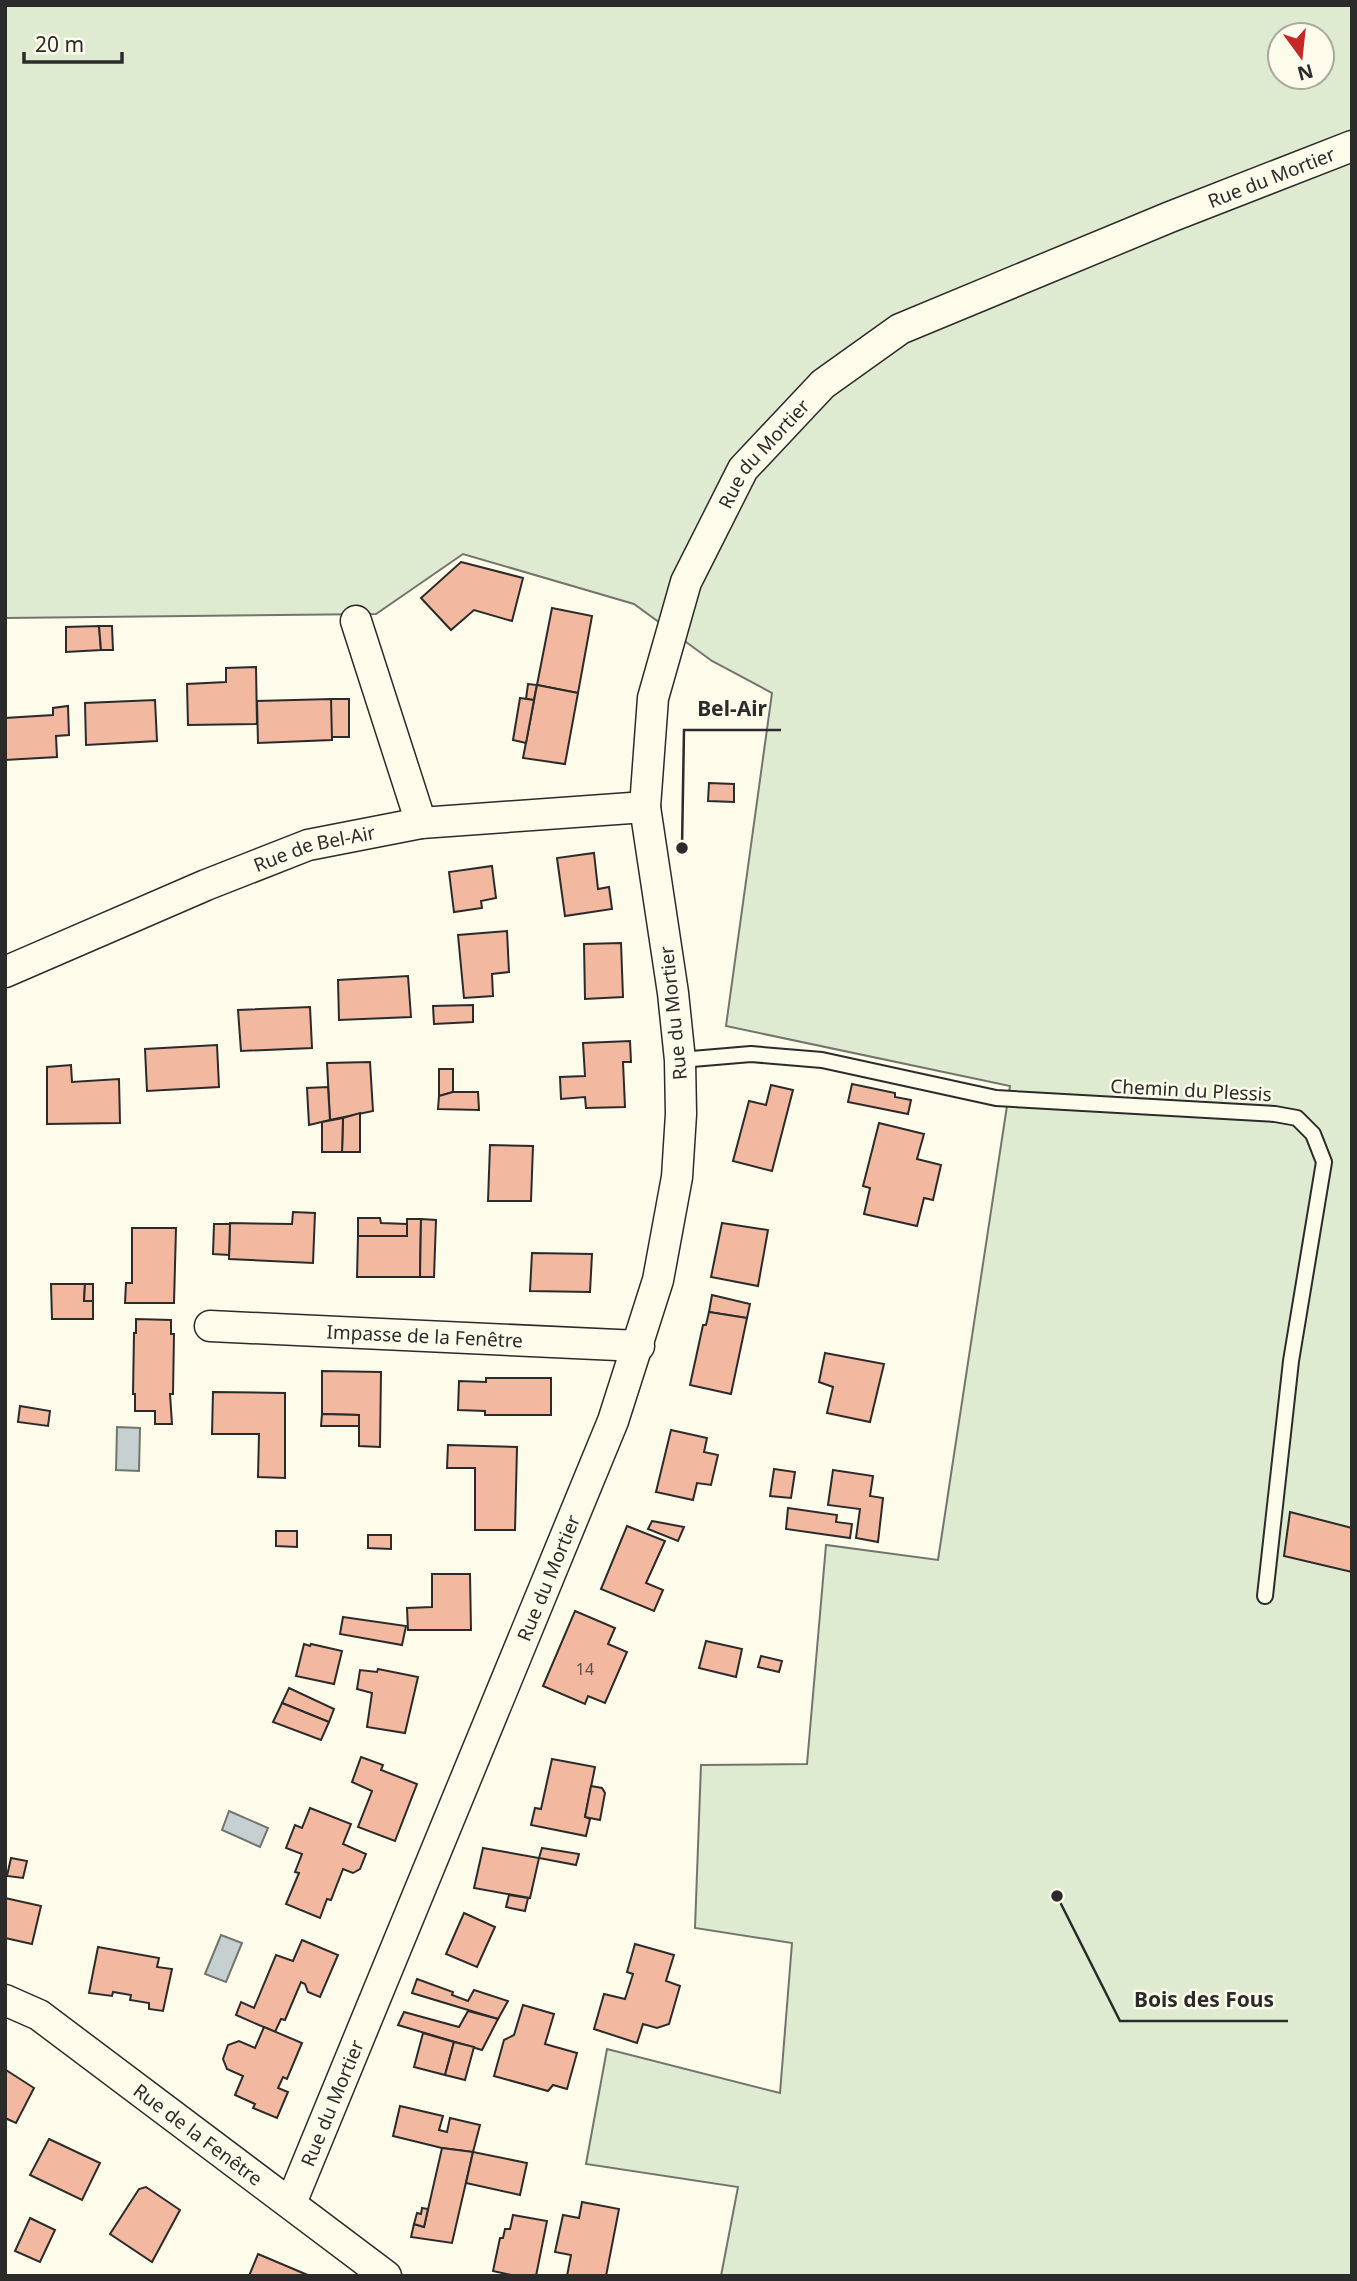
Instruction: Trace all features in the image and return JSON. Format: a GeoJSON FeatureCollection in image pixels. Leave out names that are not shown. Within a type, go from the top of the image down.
{"type":"FeatureCollection","features":[{"type":"Feature","properties":{"kind":"street","name":"Rue du Mortier"},"geometry":{"type":"LineString","coordinates":[[291,2203],[612,1421],[639,1346],[658,1280],[677,1177],[681,1124],[680,1060],[666,940],[645,807],[653,698],[686,582],[743,469],[823,384],[900,329],[1170,217],[1352,146]]}},
{"type":"Feature","properties":{"kind":"street"},"geometry":{"type":"LineString","coordinates":[[356,621],[421,823]]}},
{"type":"Feature","properties":{"kind":"street","name":"Rue de Bel-Air"},"geometry":{"type":"LineString","coordinates":[[5,972],[308,845],[421,823],[645,807]]}},
{"type":"Feature","properties":{"kind":"street","name":"Impasse de la Fenêtre"},"geometry":{"type":"LineString","coordinates":[[211,1326],[639,1346]]}},
{"type":"Feature","properties":{"kind":"street","name":"Rue de la Fenêtre"},"geometry":{"type":"LineString","coordinates":[[5,2000],[39,2015],[386,2276]]}},
{"type":"Feature","properties":{"kind":"lane","name":"Chemin du Plessis"},"geometry":{"type":"LineString","coordinates":[[680,1060],[751,1054],[822,1060],[996,1098],[1275,1114],[1297,1118],[1313,1133],[1324,1162],[1291,1361],[1265,1597]]}},
{"type":"Feature","properties":{"kind":"green space"},"geometry":{"type":"Polygon","coordinates":[[[5,5],[1352,5],[1352,2276],[721,2276],[738,2187],[586,2164],[607,2049],[780,2093],[792,1943],[695,1928],[701,1765],[807,1764],[826,1545],[938,1560],[1010,1086],[726,1026],[772,693],[712,661],[634,604],[463,554],[376,614],[5,618],[5,5]]]}},
{"type":"Feature","properties":{"kind":"shaded area"},"geometry":{"type":"Polygon","coordinates":[[[117,1427],[140,1428],[139,1471],[116,1470],[117,1427]]]}},
{"type":"Feature","properties":{"kind":"shaded area"},"geometry":{"type":"Polygon","coordinates":[[[229,1811],[268,1828],[260,1847],[222,1830],[229,1811]]]}},
{"type":"Feature","properties":{"kind":"shaded area"},"geometry":{"type":"Polygon","coordinates":[[[221,1935],[242,1943],[226,1982],[205,1974],[221,1935]]]}},
{"type":"Feature","properties":{"kind":"building"},"geometry":{"type":"Polygon","coordinates":[[[461,562],[523,578],[512,621],[474,610],[451,630],[421,598],[461,562]]]}},
{"type":"Feature","properties":{"kind":"building"},"geometry":{"type":"Polygon","coordinates":[[[552,608],[592,616],[578,693],[537,685],[552,608]]]}},
{"type":"Feature","properties":{"kind":"building"},"geometry":{"type":"Polygon","coordinates":[[[99,626],[101,650],[66,652],[66,627],[99,626]]]}},
{"type":"Feature","properties":{"kind":"building"},"geometry":{"type":"Polygon","coordinates":[[[99,626],[112,626],[113,650],[101,650],[99,626]]]}},
{"type":"Feature","properties":{"kind":"building"},"geometry":{"type":"Polygon","coordinates":[[[256,667],[257,724],[188,725],[187,684],[226,682],[226,668],[256,667]]]}},
{"type":"Feature","properties":{"kind":"building"},"geometry":{"type":"Polygon","coordinates":[[[528,684],[537,685],[534,700],[526,699],[528,684]]]}},
{"type":"Feature","properties":{"kind":"building"},"geometry":{"type":"Polygon","coordinates":[[[537,685],[578,693],[565,764],[523,758],[537,685]]]}},
{"type":"Feature","properties":{"kind":"building"},"geometry":{"type":"Polygon","coordinates":[[[520,698],[534,700],[526,743],[513,740],[520,698]]]}},
{"type":"Feature","properties":{"kind":"building"},"geometry":{"type":"Polygon","coordinates":[[[331,699],[349,699],[349,737],[331,737],[331,699]]]}},
{"type":"Feature","properties":{"kind":"building"},"geometry":{"type":"Polygon","coordinates":[[[331,699],[332,740],[258,743],[257,701],[331,699]]]}},
{"type":"Feature","properties":{"kind":"building"},"geometry":{"type":"Polygon","coordinates":[[[155,700],[157,741],[86,745],[85,703],[155,700]]]}},
{"type":"Feature","properties":{"kind":"building"},"geometry":{"type":"Polygon","coordinates":[[[68,706],[69,735],[56,736],[57,757],[5,760],[5,718],[53,715],[53,708],[68,706]]]}},
{"type":"Feature","properties":{"kind":"building"},"geometry":{"type":"Polygon","coordinates":[[[709,783],[734,784],[734,802],[708,801],[709,783]]]}},
{"type":"Feature","properties":{"kind":"building"},"geometry":{"type":"Polygon","coordinates":[[[594,853],[598,889],[609,887],[612,909],[565,916],[557,858],[594,853]]]}},
{"type":"Feature","properties":{"kind":"building"},"geometry":{"type":"Polygon","coordinates":[[[492,866],[496,898],[481,901],[482,908],[454,912],[449,872],[492,866]]]}},
{"type":"Feature","properties":{"kind":"building"},"geometry":{"type":"Polygon","coordinates":[[[507,931],[509,972],[492,974],[493,996],[464,998],[458,935],[507,931]]]}},
{"type":"Feature","properties":{"kind":"building"},"geometry":{"type":"Polygon","coordinates":[[[621,943],[623,997],[585,999],[584,944],[621,943]]]}},
{"type":"Feature","properties":{"kind":"building"},"geometry":{"type":"Polygon","coordinates":[[[408,976],[411,1017],[339,1020],[338,980],[408,976]]]}},
{"type":"Feature","properties":{"kind":"building"},"geometry":{"type":"Polygon","coordinates":[[[473,1005],[473,1022],[434,1024],[433,1006],[473,1005]]]}},
{"type":"Feature","properties":{"kind":"building"},"geometry":{"type":"Polygon","coordinates":[[[310,1007],[312,1048],[241,1051],[238,1010],[310,1007]]]}},
{"type":"Feature","properties":{"kind":"building"},"geometry":{"type":"Polygon","coordinates":[[[630,1041],[631,1062],[623,1062],[625,1107],[586,1108],[585,1097],[561,1099],[560,1077],[585,1076],[583,1043],[630,1041]]]}},
{"type":"Feature","properties":{"kind":"building"},"geometry":{"type":"Polygon","coordinates":[[[217,1045],[219,1087],[147,1091],[145,1049],[217,1045]]]}},
{"type":"Feature","properties":{"kind":"building"},"geometry":{"type":"Polygon","coordinates":[[[370,1062],[373,1111],[330,1120],[327,1063],[370,1062]]]}},
{"type":"Feature","properties":{"kind":"building"},"geometry":{"type":"Polygon","coordinates":[[[71,1065],[72,1082],[119,1079],[120,1123],[47,1124],[47,1067],[71,1065]]]}},
{"type":"Feature","properties":{"kind":"building"},"geometry":{"type":"Polygon","coordinates":[[[439,1069],[453,1069],[453,1092],[439,1096],[439,1069]]]}},
{"type":"Feature","properties":{"kind":"building"},"geometry":{"type":"Polygon","coordinates":[[[852,1084],[895,1093],[895,1097],[911,1100],[908,1114],[848,1102],[852,1084]]]}},
{"type":"Feature","properties":{"kind":"building"},"geometry":{"type":"Polygon","coordinates":[[[771,1085],[793,1090],[772,1171],[733,1161],[749,1101],[766,1105],[771,1085]]]}},
{"type":"Feature","properties":{"kind":"building"},"geometry":{"type":"Polygon","coordinates":[[[328,1087],[330,1120],[309,1125],[307,1088],[328,1087]]]}},
{"type":"Feature","properties":{"kind":"building"},"geometry":{"type":"Polygon","coordinates":[[[453,1092],[478,1092],[479,1110],[438,1109],[439,1096],[453,1092]]]}},
{"type":"Feature","properties":{"kind":"building"},"geometry":{"type":"Polygon","coordinates":[[[360,1113],[360,1152],[342,1152],[343,1118],[360,1113]]]}},
{"type":"Feature","properties":{"kind":"building"},"geometry":{"type":"Polygon","coordinates":[[[343,1118],[342,1152],[322,1152],[322,1122],[343,1118]]]}},
{"type":"Feature","properties":{"kind":"building"},"geometry":{"type":"Polygon","coordinates":[[[879,1123],[924,1134],[917,1159],[941,1165],[933,1200],[924,1198],[917,1226],[864,1214],[870,1188],[863,1186],[879,1123]]]}},
{"type":"Feature","properties":{"kind":"building"},"geometry":{"type":"Polygon","coordinates":[[[490,1145],[533,1146],[531,1201],[488,1201],[490,1145]]]}},
{"type":"Feature","properties":{"kind":"building"},"geometry":{"type":"Polygon","coordinates":[[[293,1212],[315,1213],[313,1263],[229,1259],[230,1223],[292,1224],[293,1212]]]}},
{"type":"Feature","properties":{"kind":"building"},"geometry":{"type":"Polygon","coordinates":[[[358,1218],[380,1218],[381,1223],[407,1224],[407,1236],[358,1236],[358,1218]]]}},
{"type":"Feature","properties":{"kind":"building"},"geometry":{"type":"Polygon","coordinates":[[[407,1219],[421,1219],[420,1277],[357,1277],[358,1236],[407,1236],[407,1219]]]}},
{"type":"Feature","properties":{"kind":"building"},"geometry":{"type":"Polygon","coordinates":[[[421,1219],[436,1220],[434,1277],[420,1277],[421,1219]]]}},
{"type":"Feature","properties":{"kind":"building"},"geometry":{"type":"Polygon","coordinates":[[[722,1223],[768,1230],[758,1286],[711,1277],[722,1223]]]}},
{"type":"Feature","properties":{"kind":"building"},"geometry":{"type":"Polygon","coordinates":[[[214,1224],[230,1224],[229,1255],[213,1254],[214,1224]]]}},
{"type":"Feature","properties":{"kind":"building"},"geometry":{"type":"Polygon","coordinates":[[[132,1228],[176,1228],[174,1303],[125,1303],[126,1283],[132,1283],[132,1228]]]}},
{"type":"Feature","properties":{"kind":"building"},"geometry":{"type":"Polygon","coordinates":[[[532,1253],[592,1254],[590,1292],[530,1291],[532,1253]]]}},
{"type":"Feature","properties":{"kind":"building"},"geometry":{"type":"Polygon","coordinates":[[[51,1284],[85,1284],[84,1301],[93,1301],[93,1319],[52,1319],[51,1284]]]}},
{"type":"Feature","properties":{"kind":"building"},"geometry":{"type":"Polygon","coordinates":[[[85,1284],[93,1284],[93,1301],[84,1301],[85,1284]]]}},
{"type":"Feature","properties":{"kind":"building"},"geometry":{"type":"Polygon","coordinates":[[[712,1295],[750,1304],[747,1318],[709,1312],[712,1295]]]}},
{"type":"Feature","properties":{"kind":"building"},"geometry":{"type":"Polygon","coordinates":[[[709,1312],[747,1318],[731,1394],[690,1385],[703,1325],[706,1325],[709,1312]]]}},
{"type":"Feature","properties":{"kind":"building"},"geometry":{"type":"Polygon","coordinates":[[[136,1319],[171,1320],[171,1334],[174,1334],[173,1394],[170,1394],[172,1424],[155,1424],[155,1411],[135,1411],[133,1394],[136,1319]]]}},
{"type":"Feature","properties":{"kind":"building"},"geometry":{"type":"Polygon","coordinates":[[[825,1353],[884,1364],[870,1422],[827,1413],[833,1387],[819,1382],[825,1353]]]}},
{"type":"Feature","properties":{"kind":"building"},"geometry":{"type":"Polygon","coordinates":[[[322,1371],[381,1372],[380,1447],[359,1446],[359,1415],[322,1414],[322,1371]]]}},
{"type":"Feature","properties":{"kind":"building"},"geometry":{"type":"Polygon","coordinates":[[[486,1378],[551,1378],[551,1415],[485,1415],[485,1411],[458,1410],[459,1381],[486,1382],[486,1378]]]}},
{"type":"Feature","properties":{"kind":"building"},"geometry":{"type":"Polygon","coordinates":[[[213,1392],[285,1393],[285,1478],[258,1477],[259,1434],[212,1434],[213,1392]]]}},
{"type":"Feature","properties":{"kind":"building"},"geometry":{"type":"Polygon","coordinates":[[[20,1406],[50,1411],[48,1426],[18,1422],[20,1406]]]}},
{"type":"Feature","properties":{"kind":"building"},"geometry":{"type":"Polygon","coordinates":[[[322,1414],[359,1415],[359,1426],[321,1426],[322,1414]]]}},
{"type":"Feature","properties":{"kind":"building"},"geometry":{"type":"Polygon","coordinates":[[[671,1430],[707,1438],[704,1452],[718,1455],[711,1485],[697,1483],[693,1500],[656,1492],[671,1430]]]}},
{"type":"Feature","properties":{"kind":"building"},"geometry":{"type":"Polygon","coordinates":[[[448,1445],[517,1447],[515,1530],[475,1530],[475,1468],[447,1468],[448,1445]]]}},
{"type":"Feature","properties":{"kind":"building"},"geometry":{"type":"Polygon","coordinates":[[[774,1469],[795,1472],[791,1498],[770,1496],[774,1469]]]}},
{"type":"Feature","properties":{"kind":"building"},"geometry":{"type":"Polygon","coordinates":[[[833,1470],[873,1476],[870,1496],[883,1498],[878,1542],[856,1538],[860,1509],[828,1505],[833,1470]]]}},
{"type":"Feature","properties":{"kind":"building"},"geometry":{"type":"Polygon","coordinates":[[[788,1508],[837,1515],[836,1522],[852,1524],[850,1538],[786,1529],[788,1508]]]}},
{"type":"Feature","properties":{"kind":"building"},"geometry":{"type":"Polygon","coordinates":[[[1290,1512],[1352,1528],[1352,1572],[1284,1556],[1290,1512]]]}},
{"type":"Feature","properties":{"kind":"building"},"geometry":{"type":"Polygon","coordinates":[[[652,1521],[684,1527],[678,1541],[648,1529],[652,1521]]]}},
{"type":"Feature","properties":{"kind":"building"},"geometry":{"type":"Polygon","coordinates":[[[627,1526],[665,1541],[646,1583],[663,1590],[654,1611],[601,1589],[627,1526]]]}},
{"type":"Feature","properties":{"kind":"building"},"geometry":{"type":"Polygon","coordinates":[[[276,1531],[297,1531],[297,1547],[276,1546],[276,1531]]]}},
{"type":"Feature","properties":{"kind":"building"},"geometry":{"type":"Polygon","coordinates":[[[368,1535],[391,1535],[391,1549],[368,1548],[368,1535]]]}},
{"type":"Feature","properties":{"kind":"building"},"geometry":{"type":"Polygon","coordinates":[[[432,1574],[470,1574],[471,1630],[408,1630],[407,1608],[432,1607],[432,1574]]]}},
{"type":"Feature","properties":{"kind":"building"},"geometry":{"type":"Polygon","coordinates":[[[575,1611],[615,1628],[608,1644],[627,1652],[605,1703],[588,1696],[585,1704],[543,1686],[575,1611]]]}},
{"type":"Feature","properties":{"kind":"building"},"geometry":{"type":"Polygon","coordinates":[[[343,1617],[406,1626],[402,1645],[340,1634],[343,1617]]]}},
{"type":"Feature","properties":{"kind":"building"},"geometry":{"type":"Polygon","coordinates":[[[706,1641],[742,1649],[736,1677],[699,1668],[706,1641]]]}},
{"type":"Feature","properties":{"kind":"building"},"geometry":{"type":"Polygon","coordinates":[[[304,1644],[342,1651],[334,1684],[296,1676],[304,1644]]]}},
{"type":"Feature","properties":{"kind":"building"},"geometry":{"type":"Polygon","coordinates":[[[761,1656],[782,1661],[779,1672],[758,1667],[761,1656]]]}},
{"type":"Feature","properties":{"kind":"building"},"geometry":{"type":"Polygon","coordinates":[[[378,1669],[418,1677],[405,1733],[367,1727],[372,1693],[357,1689],[360,1670],[377,1672],[378,1669]]]}},
{"type":"Feature","properties":{"kind":"building"},"geometry":{"type":"Polygon","coordinates":[[[289,1688],[334,1709],[329,1722],[282,1703],[289,1688]]]}},
{"type":"Feature","properties":{"kind":"building"},"geometry":{"type":"Polygon","coordinates":[[[282,1703],[329,1722],[321,1740],[273,1722],[282,1703]]]}},
{"type":"Feature","properties":{"kind":"building"},"geometry":{"type":"Polygon","coordinates":[[[361,1757],[383,1765],[381,1770],[417,1784],[395,1841],[358,1827],[372,1791],[352,1782],[361,1757]]]}},
{"type":"Feature","properties":{"kind":"building"},"geometry":{"type":"Polygon","coordinates":[[[552,1759],[595,1767],[585,1817],[590,1819],[586,1836],[531,1825],[535,1808],[541,1809],[552,1759]]]}},
{"type":"Feature","properties":{"kind":"building"},"geometry":{"type":"Polygon","coordinates":[[[591,1786],[602,1788],[605,1793],[600,1820],[585,1817],[591,1786]]]}},
{"type":"Feature","properties":{"kind":"building"},"geometry":{"type":"Polygon","coordinates":[[[310,1808],[351,1824],[343,1844],[366,1854],[360,1869],[353,1873],[343,1869],[331,1900],[327,1899],[320,1918],[286,1904],[299,1873],[295,1872],[302,1854],[286,1848],[295,1825],[302,1828],[310,1808]]]}},
{"type":"Feature","properties":{"kind":"building"},"geometry":{"type":"Polygon","coordinates":[[[483,1848],[539,1858],[530,1898],[474,1888],[483,1848]]]}},
{"type":"Feature","properties":{"kind":"building"},"geometry":{"type":"Polygon","coordinates":[[[542,1848],[579,1854],[576,1865],[539,1858],[542,1848]]]}},
{"type":"Feature","properties":{"kind":"building"},"geometry":{"type":"Polygon","coordinates":[[[11,1858],[27,1861],[23,1878],[7,1876],[11,1858]]]}},
{"type":"Feature","properties":{"kind":"building"},"geometry":{"type":"Polygon","coordinates":[[[509,1895],[528,1898],[525,1911],[506,1907],[509,1895]]]}},
{"type":"Feature","properties":{"kind":"building"},"geometry":{"type":"Polygon","coordinates":[[[5,1898],[41,1906],[32,1944],[5,1938],[5,1898]]]}},
{"type":"Feature","properties":{"kind":"building"},"geometry":{"type":"Polygon","coordinates":[[[464,1913],[495,1927],[477,1967],[446,1954],[464,1913]]]}},
{"type":"Feature","properties":{"kind":"building"},"geometry":{"type":"Polygon","coordinates":[[[302,1940],[338,1955],[320,1997],[308,1992],[305,1984],[301,1982],[285,2020],[281,2019],[275,2032],[236,2015],[241,2002],[254,2008],[276,1955],[293,1961],[302,1940]]]}},
{"type":"Feature","properties":{"kind":"building"},"geometry":{"type":"Polygon","coordinates":[[[635,1944],[674,1955],[666,1981],[680,1986],[669,2024],[657,2028],[643,2024],[637,2043],[594,2029],[604,1994],[625,1999],[633,1974],[627,1972],[635,1944]]]}},
{"type":"Feature","properties":{"kind":"building"},"geometry":{"type":"Polygon","coordinates":[[[98,1947],[159,1958],[157,1967],[172,1969],[163,2011],[149,2009],[149,2003],[130,2000],[131,1995],[113,1992],[112,1996],[89,1993],[98,1947]]]}},
{"type":"Feature","properties":{"kind":"building"},"geometry":{"type":"Polygon","coordinates":[[[417,1979],[453,1992],[452,1995],[468,2001],[474,1990],[508,2001],[498,2019],[412,1993],[417,1979]]]}},
{"type":"Feature","properties":{"kind":"building"},"geometry":{"type":"Polygon","coordinates":[[[523,2005],[554,2014],[545,2044],[577,2053],[567,2089],[553,2085],[548,2091],[494,2076],[504,2040],[514,2035],[523,2005]]]}},
{"type":"Feature","properties":{"kind":"building"},"geometry":{"type":"Polygon","coordinates":[[[468,2011],[498,2019],[482,2050],[398,2025],[404,2012],[459,2027],[468,2011]]]}},
{"type":"Feature","properties":{"kind":"building"},"geometry":{"type":"Polygon","coordinates":[[[264,2027],[302,2043],[287,2079],[283,2077],[278,2088],[288,2092],[277,2118],[253,2108],[255,2104],[235,2095],[243,2076],[227,2069],[223,2059],[228,2045],[239,2041],[255,2048],[264,2027]]]}},
{"type":"Feature","properties":{"kind":"building"},"geometry":{"type":"Polygon","coordinates":[[[423,2033],[454,2042],[445,2075],[414,2067],[423,2033]]]}},
{"type":"Feature","properties":{"kind":"building"},"geometry":{"type":"Polygon","coordinates":[[[454,2042],[474,2047],[465,2080],[445,2075],[454,2042]]]}},
{"type":"Feature","properties":{"kind":"building"},"geometry":{"type":"Polygon","coordinates":[[[6,2070],[34,2088],[16,2123],[5,2118],[6,2070]]]}},
{"type":"Feature","properties":{"kind":"building"},"geometry":{"type":"Polygon","coordinates":[[[400,2106],[443,2116],[439,2130],[447,2132],[450,2118],[480,2125],[473,2152],[442,2148],[393,2136],[400,2106]]]}},
{"type":"Feature","properties":{"kind":"building"},"geometry":{"type":"Polygon","coordinates":[[[49,2139],[100,2163],[82,2200],[30,2175],[49,2139]]]}},
{"type":"Feature","properties":{"kind":"building"},"geometry":{"type":"Polygon","coordinates":[[[442,2148],[473,2152],[452,2243],[411,2237],[414,2224],[424,2227],[442,2148]]]}},
{"type":"Feature","properties":{"kind":"building"},"geometry":{"type":"Polygon","coordinates":[[[473,2152],[527,2163],[520,2195],[466,2183],[473,2152]]]}},
{"type":"Feature","properties":{"kind":"building"},"geometry":{"type":"Polygon","coordinates":[[[146,2187],[180,2210],[152,2262],[110,2234],[139,2189],[146,2187]]]}},
{"type":"Feature","properties":{"kind":"building"},"geometry":{"type":"Polygon","coordinates":[[[582,2202],[619,2209],[606,2276],[567,2276],[571,2255],[555,2252],[563,2215],[579,2218],[582,2202]]]}},
{"type":"Feature","properties":{"kind":"building"},"geometry":{"type":"Polygon","coordinates":[[[422,2208],[428,2209],[424,2227],[414,2224],[417,2213],[421,2214],[422,2208]]]}},
{"type":"Feature","properties":{"kind":"building"},"geometry":{"type":"Polygon","coordinates":[[[513,2215],[547,2221],[536,2276],[516,2276],[493,2271],[500,2238],[503,2238],[505,2229],[510,2229],[513,2215]]]}},
{"type":"Feature","properties":{"kind":"building"},"geometry":{"type":"Polygon","coordinates":[[[30,2218],[55,2230],[40,2262],[15,2251],[30,2218]]]}},
{"type":"Feature","properties":{"kind":"building"},"geometry":{"type":"Polygon","coordinates":[[[258,2254],[310,2276],[249,2276],[258,2254]]]}},
{"type":"Feature","properties":{"kind":"place","name":"Bel-Air"},"geometry":{"type":"Point","coordinates":[682,848]}},
{"type":"Feature","properties":{"kind":"place","name":"Bois des Fous"},"geometry":{"type":"Point","coordinates":[1057,1896]}}]}
